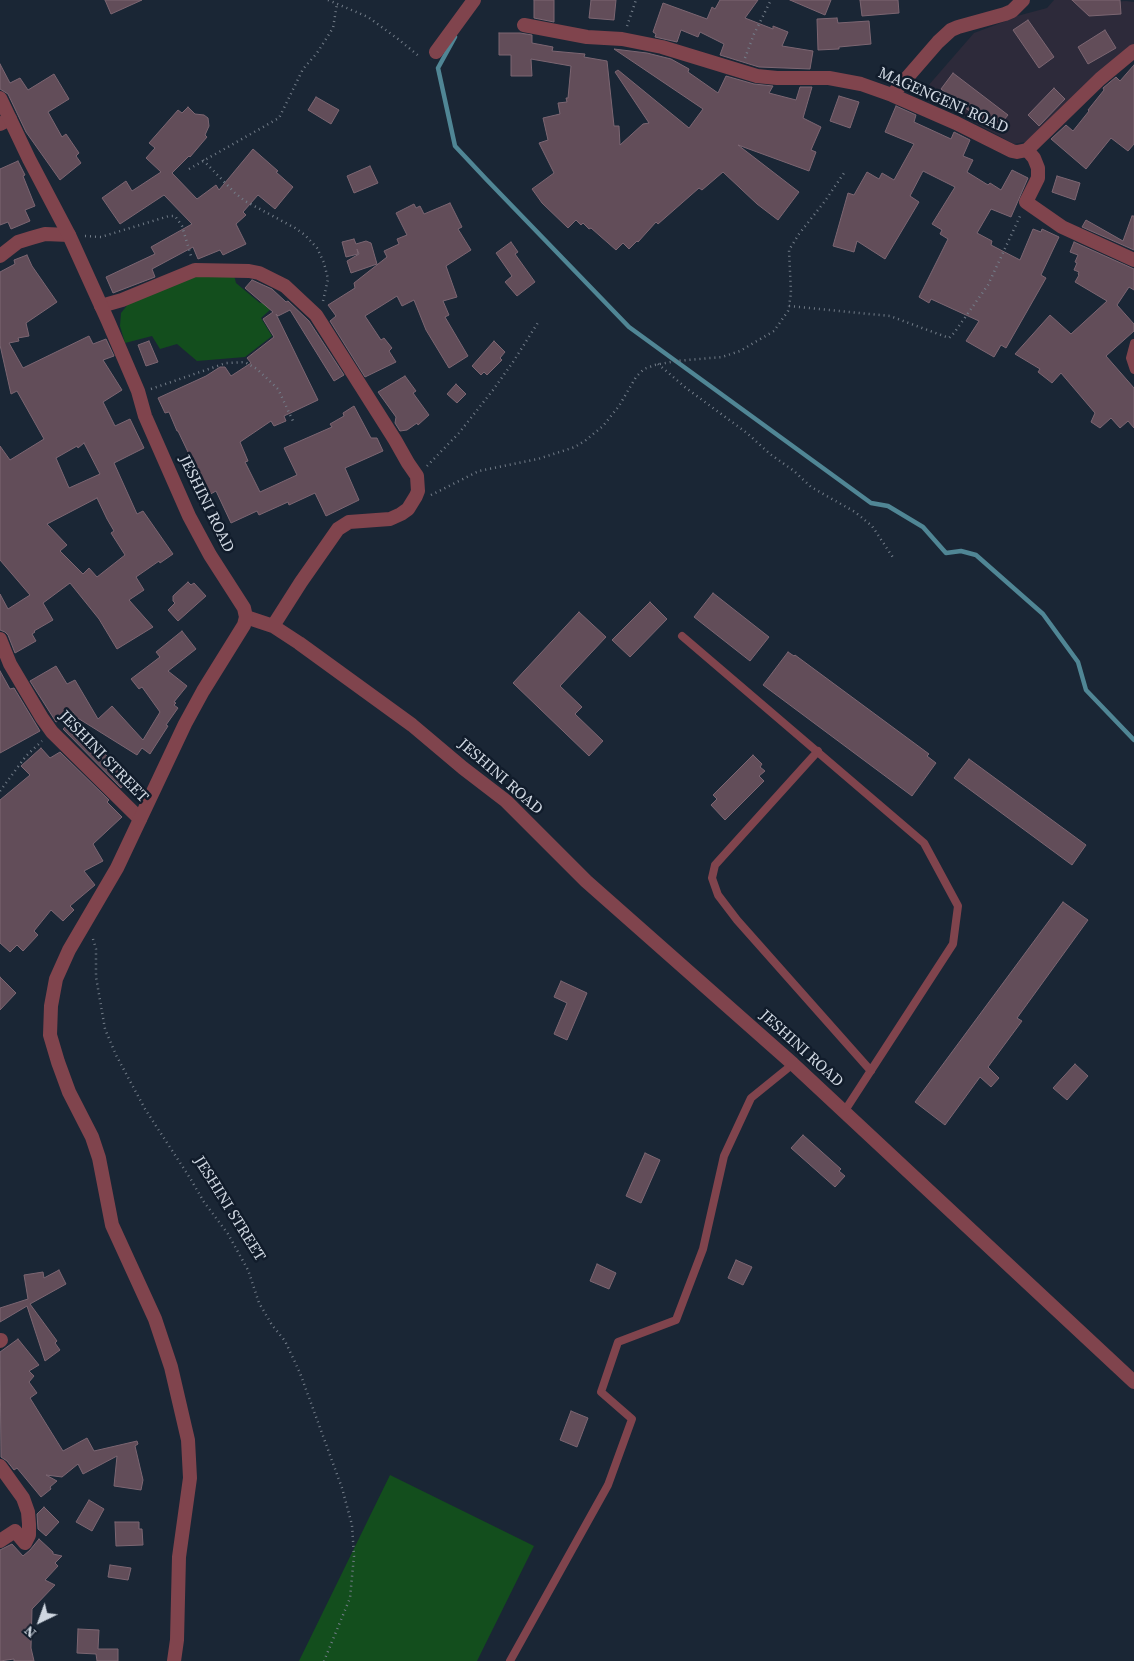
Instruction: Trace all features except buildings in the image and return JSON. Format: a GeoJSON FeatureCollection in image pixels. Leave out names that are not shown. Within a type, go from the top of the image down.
{"type":"FeatureCollection","features":[{"type":"Feature","properties":{"kind":"street"},"geometry":{"type":"LineString","coordinates":[[436,52],[474,0]]}},
{"type":"Feature","properties":{"kind":"street"},"geometry":{"type":"LineString","coordinates":[[892,95],[938,42],[951,30],[1005,14],[1012,11],[1023,0]]}},
{"type":"Feature","properties":{"kind":"street","name":"MAGENGENI ROAD"},"geometry":{"type":"LineString","coordinates":[[524,26],[587,37],[622,39],[662,47],[757,76],[845,80],[892,95],[956,123],[1012,151],[1023,152],[1028,150]]}},
{"type":"Feature","properties":{"kind":"street"},"geometry":{"type":"LineString","coordinates":[[1134,51],[1100,79],[1028,150],[1038,168],[1038,178],[1026,202],[1062,227],[1134,260]]}},
{"type":"Feature","properties":{"kind":"street","name":"JESHINI ROAD"},"geometry":{"type":"LineString","coordinates":[[0,98],[5,121],[69,235],[138,392],[145,416],[189,516],[210,555],[244,608],[246,617],[273,626],[412,725],[506,801],[586,881],[793,1064],[1134,1382]]}},
{"type":"Feature","properties":{"kind":"street"},"geometry":{"type":"LineString","coordinates":[[0,256],[18,242],[31,238],[45,234],[69,235]]}},
{"type":"Feature","properties":{"kind":"street"},"geometry":{"type":"LineString","coordinates":[[101,306],[122,300],[195,270],[260,273],[292,291],[316,315],[417,476],[418,491],[408,509],[390,519],[349,522],[338,529],[300,582],[273,626]]}},
{"type":"Feature","properties":{"kind":"street"},"geometry":{"type":"LineString","coordinates":[[174,1661],[177,1640],[179,1557],[190,1478],[188,1440],[171,1367],[155,1318],[112,1225],[99,1158],[92,1137],[69,1092],[50,1035],[51,1006],[56,979],[69,950],[117,868],[185,724],[244,625],[246,617]]}},
{"type":"Feature","properties":{"kind":"street","name":"JESHINI STREET"},"geometry":{"type":"LineString","coordinates":[[0,639],[10,664],[52,732],[140,819]]}},
{"type":"Feature","properties":{"kind":"street"},"geometry":{"type":"LineString","coordinates":[[0,1466],[23,1498],[30,1524],[29,1535],[25,1543],[15,1532],[0,1541]]}},
{"type":"Feature","properties":{"kind":"lane"},"geometry":{"type":"LineString","coordinates":[[1134,343],[1130,358],[1134,370]]}},
{"type":"Feature","properties":{"kind":"lane"},"geometry":{"type":"LineString","coordinates":[[682,636],[924,843],[958,906],[953,944],[844,1112]]}},
{"type":"Feature","properties":{"kind":"lane"},"geometry":{"type":"LineString","coordinates":[[818,751],[715,865],[712,878],[718,895],[737,920],[871,1071]]}},
{"type":"Feature","properties":{"kind":"lane"},"geometry":{"type":"LineString","coordinates":[[510,1661],[608,1484],[632,1419],[601,1392],[618,1342],[676,1320],[703,1249],[724,1156],[751,1098],[793,1064]]}},
{"type":"Feature","properties":{"kind":"path"},"geometry":{"type":"LineString","coordinates":[[328,0],[368,17],[420,57]]}},
{"type":"Feature","properties":{"kind":"path"},"geometry":{"type":"LineString","coordinates":[[622,39],[636,0]]}},
{"type":"Feature","properties":{"kind":"path"},"geometry":{"type":"LineString","coordinates":[[740,71],[754,34],[772,0]]}},
{"type":"Feature","properties":{"kind":"path"},"geometry":{"type":"LineString","coordinates":[[189,169],[279,118],[303,69],[317,53],[333,28],[337,4]]}},
{"type":"Feature","properties":{"kind":"path"},"geometry":{"type":"LineString","coordinates":[[203,160],[245,201],[295,228],[305,235],[317,248],[324,263],[328,279],[326,290],[316,315]]}},
{"type":"Feature","properties":{"kind":"path"},"geometry":{"type":"LineString","coordinates":[[413,502],[441,492],[480,471],[538,459],[580,444],[603,426],[618,406],[636,376],[644,369],[676,361],[722,357],[740,351],[774,331],[788,311],[789,306],[791,293],[789,250],[844,173]]}},
{"type":"Feature","properties":{"kind":"path"},"geometry":{"type":"LineString","coordinates":[[789,306],[890,316],[949,338],[988,285],[1026,202]]}},
{"type":"Feature","properties":{"kind":"path"},"geometry":{"type":"LineString","coordinates":[[69,235],[101,237],[175,216],[182,226],[195,270]]}},
{"type":"Feature","properties":{"kind":"path"},"geometry":{"type":"LineString","coordinates":[[417,476],[459,433],[493,390],[538,321]]}},
{"type":"Feature","properties":{"kind":"path"},"geometry":{"type":"LineString","coordinates":[[138,392],[155,388],[226,363],[245,362],[257,369],[278,389],[293,420]]}},
{"type":"Feature","properties":{"kind":"path"},"geometry":{"type":"LineString","coordinates":[[658,364],[686,388],[747,433],[811,487],[855,512],[872,526],[894,559]]}},
{"type":"Feature","properties":{"kind":"path"},"geometry":{"type":"LineString","coordinates":[[0,790],[26,756],[52,732]]}},
{"type":"Feature","properties":{"kind":"path","name":"JESHINI STREET"},"geometry":{"type":"LineString","coordinates":[[87,919],[96,949],[96,977],[105,1028],[116,1055],[145,1109],[204,1202],[228,1234],[248,1270],[259,1303],[272,1325],[285,1341],[300,1373],[342,1488],[352,1525],[354,1556],[350,1598],[324,1661]]}},
{"type":"Feature","properties":{"kind":"shaded area"},"geometry":{"type":"Polygon","coordinates":[[[1054,0],[1092,0],[1096,3],[1134,2],[1134,44],[1025,142],[1014,144],[921,94],[974,33],[1006,21],[1006,19],[1047,8],[1054,0]]]}},
{"type":"Feature","properties":{"kind":"green space"},"geometry":{"type":"Polygon","coordinates":[[[186,274],[234,275],[236,283],[260,303],[265,303],[271,309],[261,318],[272,336],[245,357],[197,361],[177,344],[160,349],[152,336],[125,343],[120,326],[121,313],[133,298],[186,274]]]}},
{"type":"Feature","properties":{"kind":"green space"},"geometry":{"type":"Polygon","coordinates":[[[390,1475],[534,1546],[477,1661],[299,1661],[390,1475]]]}},
{"type":"Feature","properties":{"kind":"waterway"},"geometry":{"type":"LineString","coordinates":[[455,37],[438,68],[455,146],[486,179],[629,327],[871,503],[888,506],[923,527],[946,553],[961,551],[976,555],[1043,614],[1078,662],[1086,690],[1134,740]]}}]}
